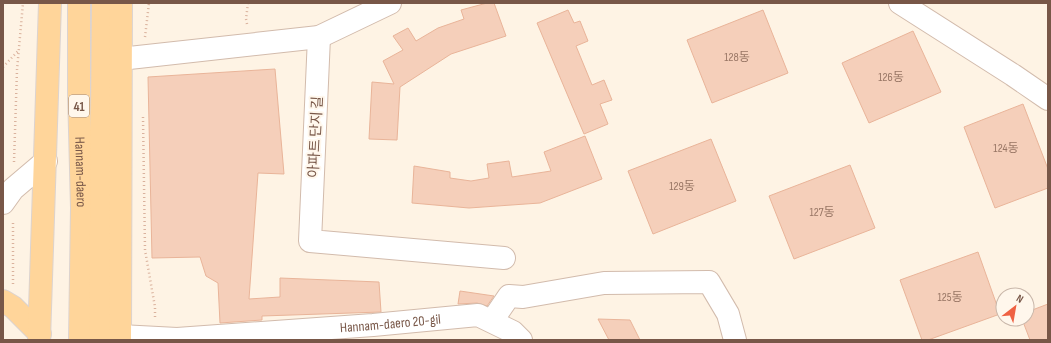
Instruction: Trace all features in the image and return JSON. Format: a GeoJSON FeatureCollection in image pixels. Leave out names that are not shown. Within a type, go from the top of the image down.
{"type":"FeatureCollection","features":[{"type":"Feature","properties":{"kind":"main road"},"geometry":{"type":"LineString","coordinates":[[39,337],[46,161],[50,3]]}},
{"type":"Feature","properties":{"kind":"main road","name":"Hannam-daero"},"geometry":{"type":"LineString","coordinates":[[79,3],[79,92],[82,208],[80,340]]}},
{"type":"Feature","properties":{"kind":"main road","name":"Hannam-daero"},"geometry":{"type":"LineString","coordinates":[[103,3],[114,339]]}},
{"type":"Feature","properties":{"kind":"main road"},"geometry":{"type":"LineString","coordinates":[[114,339],[121,3]]}},
{"type":"Feature","properties":{"kind":"main road"},"geometry":{"type":"LineString","coordinates":[[3,302],[13,307],[39,337]]}},
{"type":"Feature","properties":{"kind":"street"},"geometry":{"type":"LineString","coordinates":[[120,59],[319,37],[390,3]]}},
{"type":"Feature","properties":{"kind":"street"},"geometry":{"type":"LineString","coordinates":[[900,3],[1006,70],[1048,99]]}},
{"type":"Feature","properties":{"kind":"street","name":"아파트 단지 길"},"geometry":{"type":"LineString","coordinates":[[319,37],[310,241],[504,258]]}},
{"type":"Feature","properties":{"kind":"street"},"geometry":{"type":"LineString","coordinates":[[10,204],[46,161]]}},
{"type":"Feature","properties":{"kind":"street"},"geometry":{"type":"LineString","coordinates":[[492,321],[509,296],[523,296],[604,283],[709,282],[728,314],[735,340]]}},
{"type":"Feature","properties":{"kind":"street","name":"Hannam-daero 20-gil"},"geometry":{"type":"LineString","coordinates":[[114,339],[177,339],[373,325],[478,315],[513,332],[521,340]]}},
{"type":"Feature","properties":{"kind":"path"},"geometry":{"type":"LineString","coordinates":[[13,228],[10,204],[18,50],[23,3]]}},
{"type":"Feature","properties":{"kind":"path"},"geometry":{"type":"LineString","coordinates":[[142,56],[150,3]]}},
{"type":"Feature","properties":{"kind":"path"},"geometry":{"type":"LineString","coordinates":[[3,67],[18,50]]}},
{"type":"Feature","properties":{"kind":"path"},"geometry":{"type":"LineString","coordinates":[[143,110],[145,250],[155,307],[156,338]]}},
{"type":"Feature","properties":{"kind":"building"},"geometry":{"type":"Polygon","coordinates":[[[487,3],[494,3],[506,36],[451,54],[400,87],[397,140],[369,139],[372,82],[394,84],[383,61],[403,50],[393,36],[408,28],[416,41],[438,28],[464,19],[461,10],[487,3]]]}},
{"type":"Feature","properties":{"kind":"building"},"geometry":{"type":"Polygon","coordinates":[[[568,10],[574,23],[580,21],[588,41],[576,46],[592,85],[604,80],[612,100],[600,104],[608,124],[584,134],[537,23],[568,10]]]}},
{"type":"Feature","properties":{"kind":"building"},"geometry":{"type":"Polygon","coordinates":[[[763,10],[788,73],[712,103],[687,40],[763,10]]]}},
{"type":"Feature","properties":{"kind":"building"},"geometry":{"type":"Polygon","coordinates":[[[913,31],[941,92],[869,123],[842,63],[913,31]]]}},
{"type":"Feature","properties":{"kind":"building"},"geometry":{"type":"Polygon","coordinates":[[[275,69],[284,174],[258,173],[249,299],[280,297],[280,278],[379,282],[381,312],[262,316],[262,320],[220,323],[218,283],[206,276],[200,257],[152,258],[148,77],[275,69]]]}},
{"type":"Feature","properties":{"kind":"building"},"geometry":{"type":"Polygon","coordinates":[[[1023,104],[1048,169],[1048,188],[995,208],[964,127],[1023,104]]]}},
{"type":"Feature","properties":{"kind":"building"},"geometry":{"type":"Polygon","coordinates":[[[585,136],[602,179],[540,203],[469,208],[412,203],[414,166],[450,172],[450,178],[471,181],[489,178],[487,164],[509,161],[512,177],[551,171],[544,152],[585,136]]]}},
{"type":"Feature","properties":{"kind":"building"},"geometry":{"type":"Polygon","coordinates":[[[711,139],[736,201],[653,234],[628,171],[711,139]]]}},
{"type":"Feature","properties":{"kind":"building"},"geometry":{"type":"Polygon","coordinates":[[[850,165],[875,228],[794,259],[769,196],[850,165]]]}},
{"type":"Feature","properties":{"kind":"building"},"geometry":{"type":"Polygon","coordinates":[[[978,252],[995,300],[995,316],[928,340],[922,340],[900,280],[978,252]]]}},
{"type":"Feature","properties":{"kind":"building"},"geometry":{"type":"Polygon","coordinates":[[[460,291],[494,296],[487,306],[477,303],[458,304],[460,291]]]}},
{"type":"Feature","properties":{"kind":"building"},"geometry":{"type":"Polygon","coordinates":[[[1048,304],[1048,340],[1030,340],[1025,327],[1035,327],[1035,309],[1048,304]]]}},
{"type":"Feature","properties":{"kind":"building"},"geometry":{"type":"Polygon","coordinates":[[[598,319],[630,320],[640,340],[609,340],[598,319]]]}}]}
